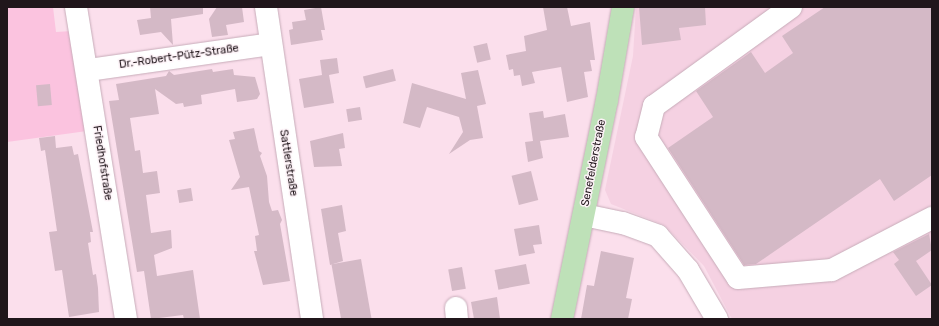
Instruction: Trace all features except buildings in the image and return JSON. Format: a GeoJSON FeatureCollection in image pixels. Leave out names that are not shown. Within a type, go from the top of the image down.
{"type":"FeatureCollection","features":[{"type":"Feature","properties":{"kind":"main road","name":"Senefelderstraße"},"geometry":{"type":"LineString","coordinates":[[562,319],[584,215],[622,7]]}},
{"type":"Feature","properties":{"kind":"street","name":"Friedhofstraße"},"geometry":{"type":"LineString","coordinates":[[76,7],[88,70],[126,319]]}},
{"type":"Feature","properties":{"kind":"street","name":"Sattlerstraße"},"geometry":{"type":"LineString","coordinates":[[266,7],[270,44],[312,319]]}},
{"type":"Feature","properties":{"kind":"street"},"geometry":{"type":"LineString","coordinates":[[791,7],[654,106],[646,137],[738,278],[832,270],[932,218]]}},
{"type":"Feature","properties":{"kind":"street","name":"Dr.-Robert-Pütz-Straße"},"geometry":{"type":"LineString","coordinates":[[88,70],[270,44]]}},
{"type":"Feature","properties":{"kind":"street"},"geometry":{"type":"LineString","coordinates":[[584,215],[623,223],[658,236],[688,270],[717,319]]}},
{"type":"Feature","properties":{"kind":"shaded area"},"geometry":{"type":"Polygon","coordinates":[[[7,7],[53,7],[56,32],[72,31],[87,131],[7,142],[7,7]]]}},
{"type":"Feature","properties":{"kind":"shaded area"},"geometry":{"type":"Polygon","coordinates":[[[636,7],[932,7],[932,319],[732,319],[704,266],[664,225],[611,204],[605,190],[633,56],[636,7]]]}}]}
